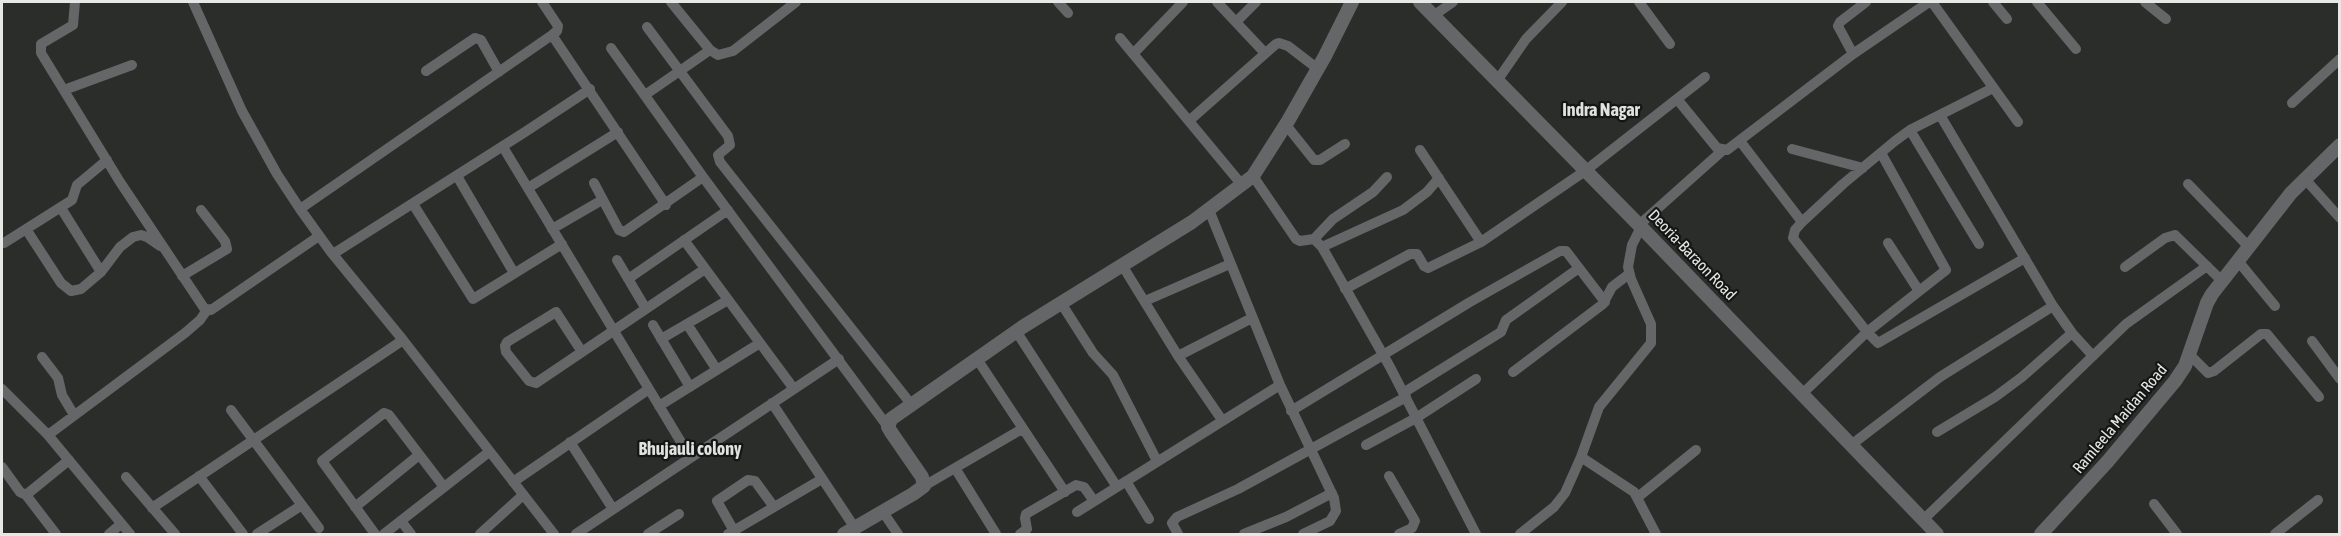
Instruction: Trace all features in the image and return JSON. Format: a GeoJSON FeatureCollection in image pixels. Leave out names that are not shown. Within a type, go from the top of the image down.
{"type":"FeatureCollection","features":[{"type":"Feature","properties":{"kind":"street"},"geometry":{"type":"LineString","coordinates":[[75,2],[73,25],[44,41],[40,49],[107,160],[182,276],[207,310]]}},
{"type":"Feature","properties":{"kind":"street"},"geometry":{"type":"LineString","coordinates":[[300,209],[552,35],[558,26],[542,2]]}},
{"type":"Feature","properties":{"kind":"street"},"geometry":{"type":"LineString","coordinates":[[671,2],[710,50],[718,55],[733,51],[796,2]]}},
{"type":"Feature","properties":{"kind":"street"},"geometry":{"type":"LineString","coordinates":[[1058,2],[1068,13]]}},
{"type":"Feature","properties":{"kind":"street"},"geometry":{"type":"LineString","coordinates":[[1133,54],[1183,2]]}},
{"type":"Feature","properties":{"kind":"street"},"geometry":{"type":"LineString","coordinates":[[1217,2],[1264,52]]}},
{"type":"Feature","properties":{"kind":"street"},"geometry":{"type":"LineString","coordinates":[[1236,22],[1256,2]]}},
{"type":"Feature","properties":{"kind":"street"},"geometry":{"type":"LineString","coordinates":[[888,427],[891,419],[911,404],[1016,332],[1209,210],[1253,176],[1318,69],[1352,2]]}},
{"type":"Feature","properties":{"kind":"street","name":"Deoria-Baraon Road"},"geometry":{"type":"LineString","coordinates":[[1420,2],[1640,226],[1934,534]]}},
{"type":"Feature","properties":{"kind":"street"},"geometry":{"type":"LineString","coordinates":[[1433,16],[1453,2]]}},
{"type":"Feature","properties":{"kind":"street"},"geometry":{"type":"LineString","coordinates":[[1497,81],[1526,39],[1562,2]]}},
{"type":"Feature","properties":{"kind":"street"},"geometry":{"type":"LineString","coordinates":[[1853,54],[1838,26],[1866,2]]}},
{"type":"Feature","properties":{"kind":"street"},"geometry":{"type":"LineString","coordinates":[[1677,99],[1717,148],[1727,150],[1853,54],[1930,2],[2018,122]]}},
{"type":"Feature","properties":{"kind":"street"},"geometry":{"type":"LineString","coordinates":[[1993,2],[2007,19]]}},
{"type":"Feature","properties":{"kind":"street"},"geometry":{"type":"LineString","coordinates":[[2037,2],[2076,49]]}},
{"type":"Feature","properties":{"kind":"street"},"geometry":{"type":"LineString","coordinates":[[2145,2],[2166,19]]}},
{"type":"Feature","properties":{"kind":"street"},"geometry":{"type":"LineString","coordinates":[[198,3],[242,111],[277,174],[300,209],[554,534]]}},
{"type":"Feature","properties":{"kind":"street"},"geometry":{"type":"LineString","coordinates":[[1643,3],[1670,44]]}},
{"type":"Feature","properties":{"kind":"street"},"geometry":{"type":"LineString","coordinates":[[647,27],[681,70],[731,141],[730,145],[718,155],[720,162],[911,404]]}},
{"type":"Feature","properties":{"kind":"street"},"geometry":{"type":"LineString","coordinates":[[552,35],[666,205]]}},
{"type":"Feature","properties":{"kind":"street"},"geometry":{"type":"LineString","coordinates":[[426,71],[475,38],[481,40],[500,72]]}},
{"type":"Feature","properties":{"kind":"street"},"geometry":{"type":"LineString","coordinates":[[1120,38],[1242,185]]}},
{"type":"Feature","properties":{"kind":"street"},"geometry":{"type":"LineString","coordinates":[[1190,120],[1264,52],[1276,44],[1283,44],[1318,69]]}},
{"type":"Feature","properties":{"kind":"street"},"geometry":{"type":"LineString","coordinates":[[611,48],[888,427],[922,477],[924,486]]}},
{"type":"Feature","properties":{"kind":"street"},"geometry":{"type":"LineString","coordinates":[[645,95],[710,50]]}},
{"type":"Feature","properties":{"kind":"street"},"geometry":{"type":"LineString","coordinates":[[2292,103],[2340,59]]}},
{"type":"Feature","properties":{"kind":"street"},"geometry":{"type":"LineString","coordinates":[[64,90],[132,65]]}},
{"type":"Feature","properties":{"kind":"street"},"geometry":{"type":"LineString","coordinates":[[1345,289],[1410,254],[1417,254],[1428,268],[1481,242],[1585,171],[1705,77]]}},
{"type":"Feature","properties":{"kind":"street"},"geometry":{"type":"LineString","coordinates":[[1993,87],[1910,130],[1802,222],[1794,230],[1793,238],[1876,342],[1881,342],[1925,314],[2025,258]]}},
{"type":"Feature","properties":{"kind":"street"},"geometry":{"type":"LineString","coordinates":[[333,254],[503,147],[590,89]]}},
{"type":"Feature","properties":{"kind":"street"},"geometry":{"type":"LineString","coordinates":[[1940,115],[2053,306],[2072,333],[2093,356]]}},
{"type":"Feature","properties":{"kind":"street"},"geometry":{"type":"LineString","coordinates":[[1286,125],[1314,160],[1320,160],[1345,144]]}},
{"type":"Feature","properties":{"kind":"street"},"geometry":{"type":"LineString","coordinates":[[1910,130],[1979,244]]}},
{"type":"Feature","properties":{"kind":"street"},"geometry":{"type":"LineString","coordinates":[[528,188],[618,132]]}},
{"type":"Feature","properties":{"kind":"street"},"geometry":{"type":"LineString","coordinates":[[1740,141],[1802,222]]}},
{"type":"Feature","properties":{"kind":"street","name":"Ramleela Maidan Road"},"geometry":{"type":"LineString","coordinates":[[2047,532],[2175,381],[2189,354],[2207,303],[2222,281],[2305,179],[2340,145]]}},
{"type":"Feature","properties":{"kind":"street"},"geometry":{"type":"LineString","coordinates":[[503,147],[690,457]]}},
{"type":"Feature","properties":{"kind":"street"},"geometry":{"type":"LineString","coordinates":[[1792,149],[1863,168]]}},
{"type":"Feature","properties":{"kind":"street"},"geometry":{"type":"LineString","coordinates":[[1420,150],[1481,242]]}},
{"type":"Feature","properties":{"kind":"street"},"geometry":{"type":"LineString","coordinates":[[1520,534],[1560,501],[1581,457],[1599,407],[1651,343],[1651,324],[1629,274],[1628,257],[1640,226],[1722,150]]}},
{"type":"Feature","properties":{"kind":"street"},"geometry":{"type":"LineString","coordinates":[[1802,394],[1866,332],[1946,270],[1881,153]]}},
{"type":"Feature","properties":{"kind":"street"},"geometry":{"type":"LineString","coordinates":[[4,243],[72,200],[77,185],[107,160]]}},
{"type":"Feature","properties":{"kind":"street"},"geometry":{"type":"LineString","coordinates":[[457,176],[514,273]]}},
{"type":"Feature","properties":{"kind":"street"},"geometry":{"type":"LineString","coordinates":[[1253,176],[1296,239],[1318,243],[1404,210],[1427,192],[1438,178]]}},
{"type":"Feature","properties":{"kind":"street"},"geometry":{"type":"LineString","coordinates":[[594,183],[621,232],[666,205],[704,177]]}},
{"type":"Feature","properties":{"kind":"street"},"geometry":{"type":"LineString","coordinates":[[1318,243],[1333,219],[1373,192],[1387,177]]}},
{"type":"Feature","properties":{"kind":"street"},"geometry":{"type":"LineString","coordinates":[[2305,179],[2340,218]]}},
{"type":"Feature","properties":{"kind":"street"},"geometry":{"type":"LineString","coordinates":[[2188,184],[2249,247]]}},
{"type":"Feature","properties":{"kind":"street"},"geometry":{"type":"LineString","coordinates":[[552,229],[602,200]]}},
{"type":"Feature","properties":{"kind":"street"},"geometry":{"type":"LineString","coordinates":[[413,204],[470,297],[477,297],[562,244]]}},
{"type":"Feature","properties":{"kind":"street"},"geometry":{"type":"LineString","coordinates":[[61,208],[101,272]]}},
{"type":"Feature","properties":{"kind":"street"},"geometry":{"type":"LineString","coordinates":[[182,276],[227,249],[225,241],[201,210]]}},
{"type":"Feature","properties":{"kind":"street"},"geometry":{"type":"LineString","coordinates":[[628,279],[728,210]]}},
{"type":"Feature","properties":{"kind":"street"},"geometry":{"type":"LineString","coordinates":[[1209,210],[1291,411],[1332,493],[1336,511],[1334,516],[1326,524],[1303,534]]}},
{"type":"Feature","properties":{"kind":"street"},"geometry":{"type":"LineString","coordinates":[[26,229],[61,283],[71,291],[81,289],[101,272],[120,247],[133,237],[147,237],[165,249]]}},
{"type":"Feature","properties":{"kind":"street"},"geometry":{"type":"LineString","coordinates":[[2125,267],[2165,238],[2175,235],[2222,281]]}},
{"type":"Feature","properties":{"kind":"street"},"geometry":{"type":"LineString","coordinates":[[48,435],[185,333],[201,320],[207,310],[211,310],[319,236]]}},
{"type":"Feature","properties":{"kind":"street"},"geometry":{"type":"LineString","coordinates":[[684,240],[794,389]]}},
{"type":"Feature","properties":{"kind":"street"},"geometry":{"type":"LineString","coordinates":[[1318,243],[1383,355],[1476,534]]}},
{"type":"Feature","properties":{"kind":"street"},"geometry":{"type":"LineString","coordinates":[[1888,243],[1919,291]]}},
{"type":"Feature","properties":{"kind":"street"},"geometry":{"type":"LineString","coordinates":[[1291,411],[1470,302],[1560,251],[1566,251],[1605,302]]}},
{"type":"Feature","properties":{"kind":"street"},"geometry":{"type":"LineString","coordinates":[[616,260],[646,309]]}},
{"type":"Feature","properties":{"kind":"street"},"geometry":{"type":"LineString","coordinates":[[2238,261],[2274,306]]}},
{"type":"Feature","properties":{"kind":"street"},"geometry":{"type":"LineString","coordinates":[[1145,301],[1230,264]]}},
{"type":"Feature","properties":{"kind":"street"},"geometry":{"type":"LineString","coordinates":[[1122,265],[1178,356],[1222,420]]}},
{"type":"Feature","properties":{"kind":"street"},"geometry":{"type":"LineString","coordinates":[[1923,520],[2140,313],[2207,266]]}},
{"type":"Feature","properties":{"kind":"street"},"geometry":{"type":"LineString","coordinates":[[1178,534],[1173,523],[1177,517],[1238,489],[1311,450],[1404,395],[1501,332],[1506,320],[1579,268]]}},
{"type":"Feature","properties":{"kind":"street"},"geometry":{"type":"LineString","coordinates":[[582,352],[556,312],[507,342],[505,346],[506,352],[530,381],[536,383],[582,352],[614,330],[705,269]]}},
{"type":"Feature","properties":{"kind":"street"},"geometry":{"type":"LineString","coordinates":[[1513,372],[1605,302],[1611,287],[1629,274]]}},
{"type":"Feature","properties":{"kind":"street"},"geometry":{"type":"LineString","coordinates":[[661,339],[728,300]]}},
{"type":"Feature","properties":{"kind":"street"},"geometry":{"type":"LineString","coordinates":[[1061,303],[1093,353],[1113,375],[1157,461]]}},
{"type":"Feature","properties":{"kind":"street"},"geometry":{"type":"LineString","coordinates":[[1851,445],[1940,377],[2053,306]]}},
{"type":"Feature","properties":{"kind":"street"},"geometry":{"type":"LineString","coordinates":[[1178,356],[1252,318]]}},
{"type":"Feature","properties":{"kind":"street"},"geometry":{"type":"LineString","coordinates":[[687,324],[717,370]]}},
{"type":"Feature","properties":{"kind":"street"},"geometry":{"type":"LineString","coordinates":[[653,325],[690,387]]}},
{"type":"Feature","properties":{"kind":"street"},"geometry":{"type":"LineString","coordinates":[[1016,332],[1121,484],[1149,519]]}},
{"type":"Feature","properties":{"kind":"street"},"geometry":{"type":"LineString","coordinates":[[1937,432],[1995,397],[2022,377],[2072,333]]}},
{"type":"Feature","properties":{"kind":"street"},"geometry":{"type":"LineString","coordinates":[[2189,354],[2208,373],[2261,334],[2266,334],[2319,397]]}},
{"type":"Feature","properties":{"kind":"street"},"geometry":{"type":"LineString","coordinates":[[153,508],[403,340]]}},
{"type":"Feature","properties":{"kind":"street"},"geometry":{"type":"LineString","coordinates":[[2312,341],[2340,379]]}},
{"type":"Feature","properties":{"kind":"street"},"geometry":{"type":"LineString","coordinates":[[659,406],[760,343]]}},
{"type":"Feature","properties":{"kind":"street"},"geometry":{"type":"LineString","coordinates":[[42,357],[58,378],[62,395],[74,415]]}},
{"type":"Feature","properties":{"kind":"street"},"geometry":{"type":"LineString","coordinates":[[576,534],[839,359]]}},
{"type":"Feature","properties":{"kind":"street"},"geometry":{"type":"LineString","coordinates":[[978,359],[1065,492]]}},
{"type":"Feature","properties":{"kind":"street"},"geometry":{"type":"LineString","coordinates":[[1366,446],[1416,418],[1476,379]]}},
{"type":"Feature","properties":{"kind":"street"},"geometry":{"type":"LineString","coordinates":[[1077,512],[1280,385]]}},
{"type":"Feature","properties":{"kind":"street"},"geometry":{"type":"LineString","coordinates":[[2,389],[48,435],[130,534]]}},
{"type":"Feature","properties":{"kind":"street"},"geometry":{"type":"LineString","coordinates":[[513,482],[649,389]]}},
{"type":"Feature","properties":{"kind":"street"},"geometry":{"type":"LineString","coordinates":[[772,403],[822,479],[849,531],[1022,429]]}},
{"type":"Feature","properties":{"kind":"street"},"geometry":{"type":"LineString","coordinates":[[231,410],[319,528]]}},
{"type":"Feature","properties":{"kind":"street"},"geometry":{"type":"LineString","coordinates":[[375,534],[322,461],[384,412],[387,412],[444,487]]}},
{"type":"Feature","properties":{"kind":"street"},"geometry":{"type":"LineString","coordinates":[[570,442],[613,510]]}},
{"type":"Feature","properties":{"kind":"street"},"geometry":{"type":"LineString","coordinates":[[1638,497],[1696,450]]}},
{"type":"Feature","properties":{"kind":"street"},"geometry":{"type":"LineString","coordinates":[[384,534],[489,452]]}},
{"type":"Feature","properties":{"kind":"street"},"geometry":{"type":"LineString","coordinates":[[355,507],[420,455]]}},
{"type":"Feature","properties":{"kind":"street"},"geometry":{"type":"LineString","coordinates":[[1581,457],[1632,490],[1638,497],[1656,534]]}},
{"type":"Feature","properties":{"kind":"street"},"geometry":{"type":"LineString","coordinates":[[26,495],[69,460]]}},
{"type":"Feature","properties":{"kind":"street"},"geometry":{"type":"LineString","coordinates":[[2,467],[56,534]]}},
{"type":"Feature","properties":{"kind":"street"},"geometry":{"type":"LineString","coordinates":[[955,468],[996,534]]}},
{"type":"Feature","properties":{"kind":"street"},"geometry":{"type":"LineString","coordinates":[[199,476],[243,534]]}},
{"type":"Feature","properties":{"kind":"street"},"geometry":{"type":"LineString","coordinates":[[1389,476],[1415,521],[1412,528],[1399,534]]}},
{"type":"Feature","properties":{"kind":"street"},"geometry":{"type":"LineString","coordinates":[[126,477],[175,534]]}},
{"type":"Feature","properties":{"kind":"street"},"geometry":{"type":"LineString","coordinates":[[774,507],[755,481],[748,480],[717,501],[731,533],[822,479]]}},
{"type":"Feature","properties":{"kind":"street"},"geometry":{"type":"LineString","coordinates":[[1020,534],[1027,529],[1026,514],[1080,485],[1094,501]]}},
{"type":"Feature","properties":{"kind":"street"},"geometry":{"type":"LineString","coordinates":[[1244,534],[1286,517],[1332,493]]}},
{"type":"Feature","properties":{"kind":"street"},"geometry":{"type":"LineString","coordinates":[[480,534],[523,495]]}},
{"type":"Feature","properties":{"kind":"street"},"geometry":{"type":"LineString","coordinates":[[2275,534],[2318,500]]}},
{"type":"Feature","properties":{"kind":"street"},"geometry":{"type":"LineString","coordinates":[[2154,504],[2177,534]]}},
{"type":"Feature","properties":{"kind":"street"},"geometry":{"type":"LineString","coordinates":[[257,534],[302,505]]}},
{"type":"Feature","properties":{"kind":"street"},"geometry":{"type":"LineString","coordinates":[[883,512],[898,534]]}},
{"type":"Feature","properties":{"kind":"street"},"geometry":{"type":"LineString","coordinates":[[648,534],[662,531],[679,514]]}},
{"type":"Feature","properties":{"kind":"street"},"geometry":{"type":"LineString","coordinates":[[401,521],[411,534]]}},
{"type":"Feature","properties":{"kind":"street"},"geometry":{"type":"LineString","coordinates":[[109,534],[121,524]]}},
{"type":"Feature","properties":{"kind":"district","name":"Indra Nagar"},"geometry":{"type":"Point","coordinates":[1601,110]}},
{"type":"Feature","properties":{"kind":"district","name":"Bhujauli colony"},"geometry":{"type":"Point","coordinates":[690,449]}}]}
